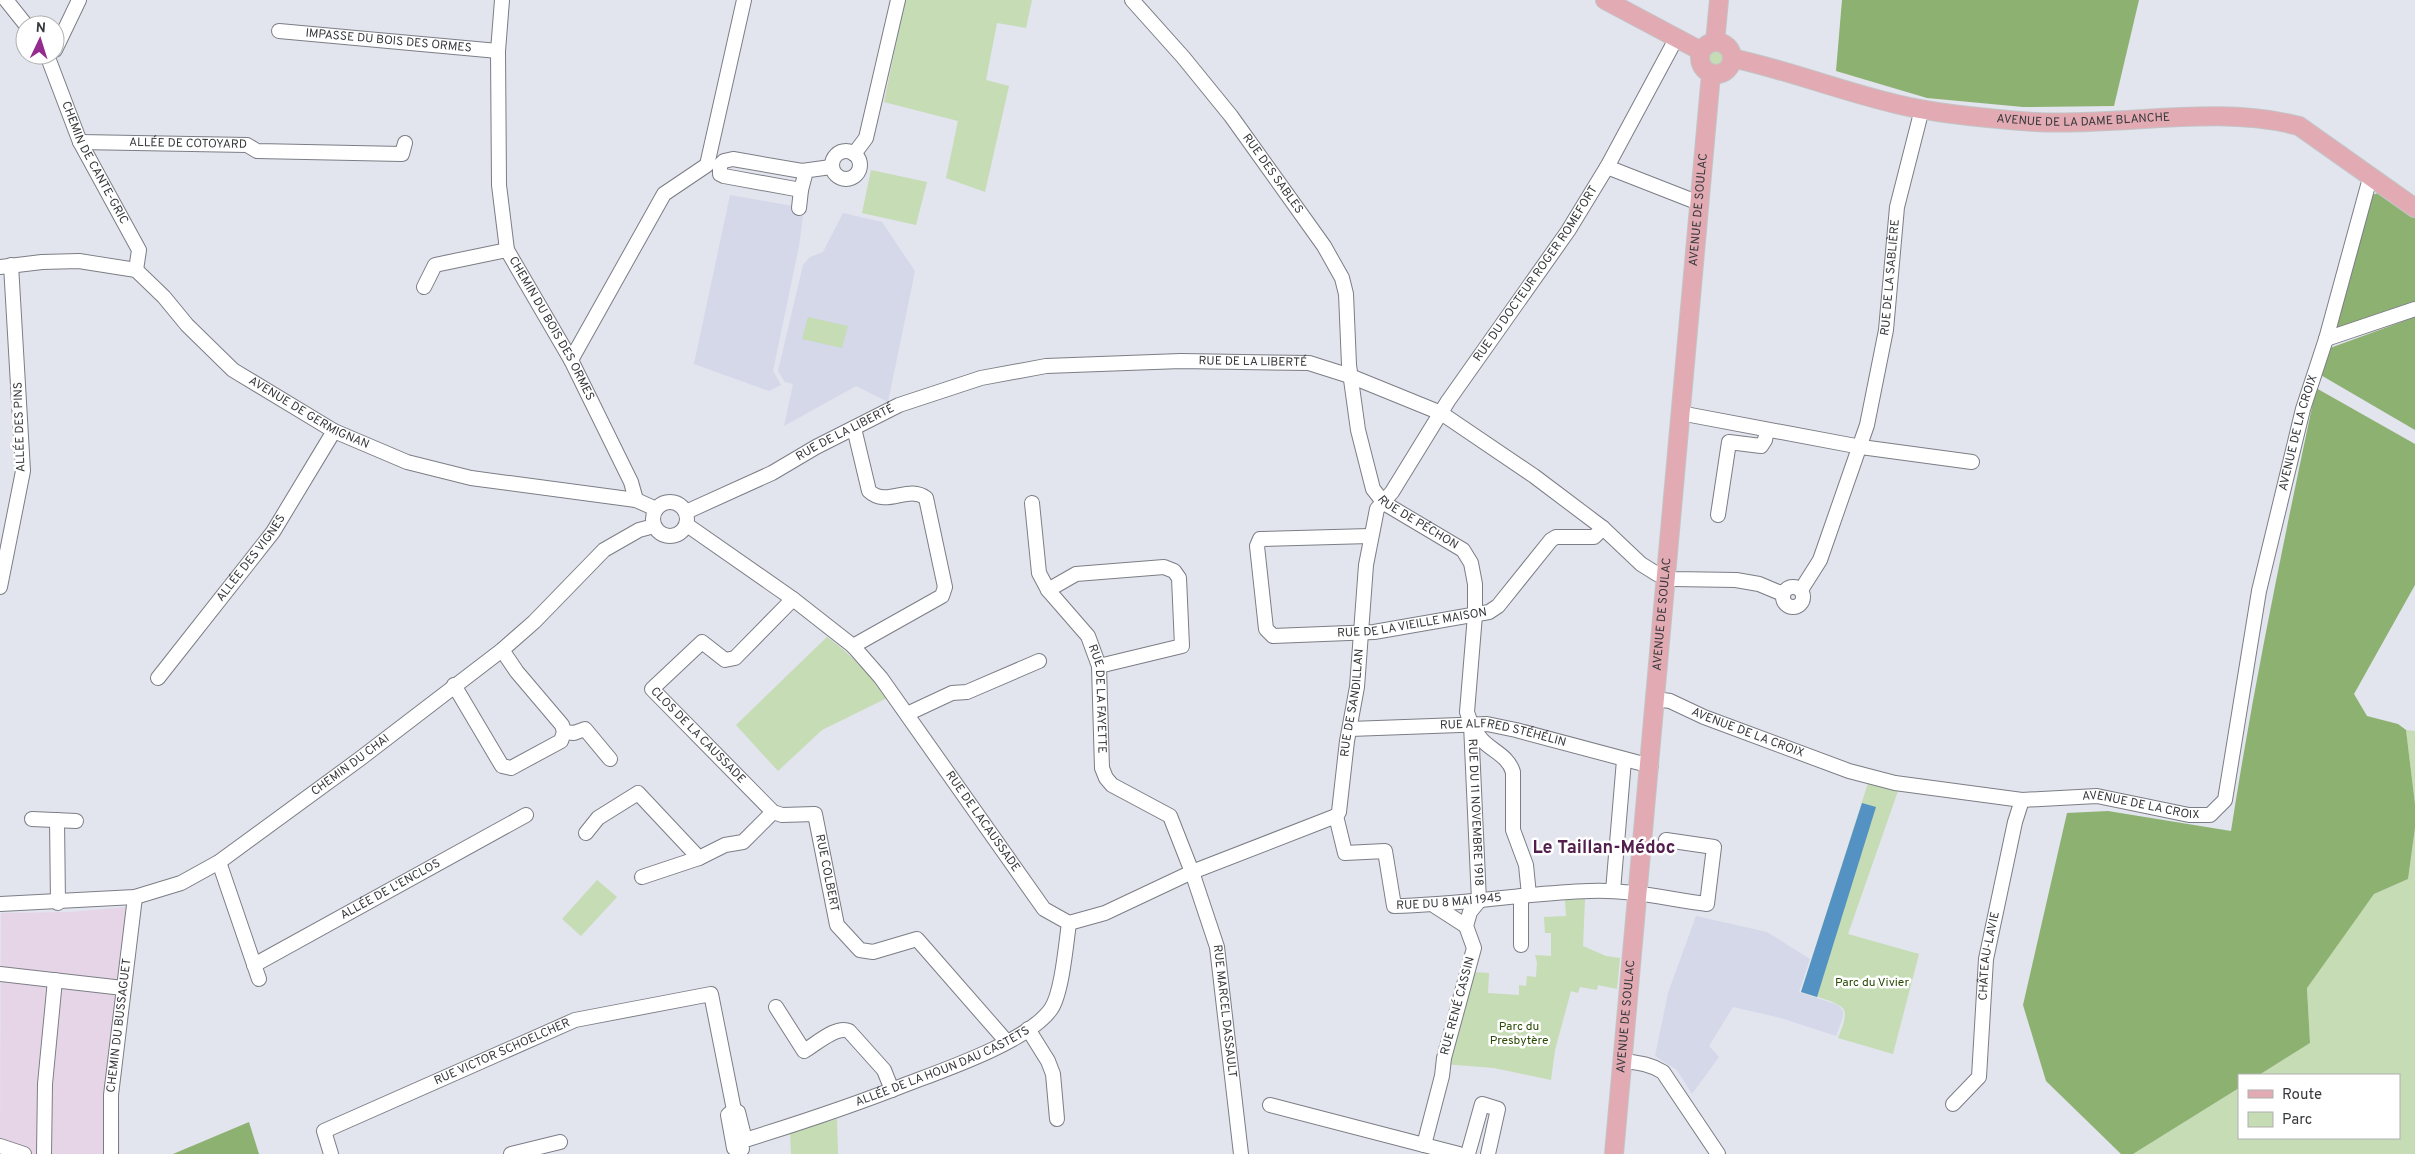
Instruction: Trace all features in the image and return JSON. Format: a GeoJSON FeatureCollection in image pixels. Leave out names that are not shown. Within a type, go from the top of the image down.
{"type":"FeatureCollection","features":[{"type":"Feature","properties":{"kind":"main road"},"geometry":{"type":"LineString","coordinates":[[1605,0],[1677,37],[1708,46],[1727,47],[1732,58],[1727,70],[1721,74],[1711,74],[1700,64],[1708,46],[1719,0]]}},
{"type":"Feature","properties":{"kind":"main road","name":"AVENUE DE LA DAME BLANCHE"},"geometry":{"type":"LineString","coordinates":[[1732,58],[1896,104],[1922,109],[2034,122],[2223,117],[2280,121],[2299,126],[2333,148],[2370,178],[2415,208]]}},
{"type":"Feature","properties":{"kind":"main road","name":"AVENUE DE SOULAC"},"geometry":{"type":"LineString","coordinates":[[1614,1154],[1624,1062],[1711,74]]}},
{"type":"Feature","properties":{"kind":"street"},"geometry":{"type":"LineString","coordinates":[[6,0],[18,15]]}},
{"type":"Feature","properties":{"kind":"street"},"geometry":{"type":"LineString","coordinates":[[65,28],[79,0]]}},
{"type":"Feature","properties":{"kind":"street","name":"CHEMIN DU BOIS DES ORMES"},"geometry":{"type":"LineString","coordinates":[[502,0],[498,51],[498,185],[508,250],[571,360],[632,482],[636,500]]}},
{"type":"Feature","properties":{"kind":"street"},"geometry":{"type":"LineString","coordinates":[[571,360],[664,194],[707,166],[744,0]]}},
{"type":"Feature","properties":{"kind":"street"},"geometry":{"type":"LineString","coordinates":[[854,154],[866,138],[898,0]]}},
{"type":"Feature","properties":{"kind":"street","name":"RUE DES SABLES"},"geometry":{"type":"LineString","coordinates":[[1132,0],[1183,57],[1231,116],[1324,246],[1342,278],[1346,294],[1350,376]]}},
{"type":"Feature","properties":{"kind":"street","name":"IMPASSE DU BOIS DES ORMES"},"geometry":{"type":"LineString","coordinates":[[279,31],[498,51]]}},
{"type":"Feature","properties":{"kind":"street","name":"RUE DU DOCTEUR ROGER ROMEFORT"},"geometry":{"type":"LineString","coordinates":[[1384,503],[1441,413],[1568,231],[1607,168],[1677,37]]}},
{"type":"Feature","properties":{"kind":"street","name":"CHEMIN DE CANTE-GRIC"},"geometry":{"type":"LineString","coordinates":[[54,65],[64,103],[80,142],[139,250],[136,270]]}},
{"type":"Feature","properties":{"kind":"street","name":"RUE DE LA SABLIÈRE"},"geometry":{"type":"LineString","coordinates":[[1783,594],[1791,586],[1801,590],[1820,560],[1861,448],[1886,330],[1897,207],[1922,109]]}},
{"type":"Feature","properties":{"kind":"street","name":"ALLÉE DE COTOYARD"},"geometry":{"type":"LineString","coordinates":[[80,142],[247,145],[257,151],[393,154],[402,154],[405,143]]}},
{"type":"Feature","properties":{"kind":"street"},"geometry":{"type":"LineString","coordinates":[[848,150],[854,154],[860,164],[859,172],[846,180],[837,176],[832,168],[833,157],[839,151],[848,150]]}},
{"type":"Feature","properties":{"kind":"street"},"geometry":{"type":"LineString","coordinates":[[800,190],[724,176],[720,174],[720,165],[724,161],[734,159],[806,171],[832,168]]}},
{"type":"Feature","properties":{"kind":"street"},"geometry":{"type":"LineString","coordinates":[[1607,168],[1699,203]]}},
{"type":"Feature","properties":{"kind":"street"},"geometry":{"type":"LineString","coordinates":[[799,208],[800,190],[806,171]]}},
{"type":"Feature","properties":{"kind":"street","name":"AVENUE DE LA CROIX"},"geometry":{"type":"LineString","coordinates":[[1656,699],[1670,701],[1712,721],[1849,771],[1908,785],[2022,800],[2097,796],[2189,815],[2210,815],[2225,800],[2259,591],[2303,409],[2326,339],[2370,178]]}},
{"type":"Feature","properties":{"kind":"street"},"geometry":{"type":"LineString","coordinates":[[424,287],[435,265],[508,250]]}},
{"type":"Feature","properties":{"kind":"street"},"geometry":{"type":"LineString","coordinates":[[5,266],[79,261],[136,270]]}},
{"type":"Feature","properties":{"kind":"street","name":"ALLÉE DES PINS"},"geometry":{"type":"LineString","coordinates":[[0,587],[23,470],[5,266]]}},
{"type":"Feature","properties":{"kind":"street","name":"AVENUE DE GERMIGNAN"},"geometry":{"type":"LineString","coordinates":[[136,270],[164,297],[187,325],[233,370],[334,430],[407,462],[471,478],[636,500],[656,509]]}},
{"type":"Feature","properties":{"kind":"street"},"geometry":{"type":"LineString","coordinates":[[2326,339],[2415,310]]}},
{"type":"Feature","properties":{"kind":"street","name":"RUE DE LA LIBERTÉ"},"geometry":{"type":"LineString","coordinates":[[687,518],[899,405],[981,378],[1046,366],[1181,361],[1309,363],[1350,376],[1441,413],[1534,476],[1603,528],[1641,564],[1666,578],[1736,580],[1759,584],[1783,594]]}},
{"type":"Feature","properties":{"kind":"street","name":"RUE DE PÉCHON"},"geometry":{"type":"LineString","coordinates":[[1350,376],[1358,430],[1373,489],[1384,503],[1463,550],[1474,572],[1475,615],[1467,712],[1471,724]]}},
{"type":"Feature","properties":{"kind":"street"},"geometry":{"type":"LineString","coordinates":[[1680,413],[1861,448],[1972,462]]}},
{"type":"Feature","properties":{"kind":"street"},"geometry":{"type":"LineString","coordinates":[[853,646],[942,596],[945,587],[926,498],[915,493],[882,499],[869,491],[854,428]]}},
{"type":"Feature","properties":{"kind":"street","name":"ALLÉE DES VIGNES"},"geometry":{"type":"LineString","coordinates":[[158,678],[273,532],[334,430]]}},
{"type":"Feature","properties":{"kind":"street"},"geometry":{"type":"LineString","coordinates":[[1718,515],[1729,442],[1761,446],[1765,440],[1767,430]]}},
{"type":"Feature","properties":{"kind":"street"},"geometry":{"type":"LineString","coordinates":[[666,502],[674,502],[683,507],[687,518],[683,531],[671,537],[662,535],[654,526],[652,520],[656,509],[666,502]]}},
{"type":"Feature","properties":{"kind":"street","name":"RUE DE LA FAYETTE"},"geometry":{"type":"LineString","coordinates":[[1032,503],[1039,573],[1048,590],[1088,636],[1098,666],[1102,768],[1106,778],[1112,785],[1170,816],[1192,872]]}},
{"type":"Feature","properties":{"kind":"street","name":"RUE DE SANDILLAN"},"geometry":{"type":"LineString","coordinates":[[1336,816],[1339,812],[1347,741],[1357,687],[1370,536],[1378,509],[1384,503]]}},
{"type":"Feature","properties":{"kind":"street","name":"RUE DE LACAUSSADE"},"geometry":{"type":"LineString","coordinates":[[687,518],[853,646],[882,678],[1044,909],[1069,923]]}},
{"type":"Feature","properties":{"kind":"street","name":"CHEMIN DU CHAI"},"geometry":{"type":"LineString","coordinates":[[0,904],[58,903],[135,898],[181,883],[219,862],[361,758],[502,650],[534,622],[604,550],[639,530],[654,526]]}},
{"type":"Feature","properties":{"kind":"street","name":"RUE DE LA VIEILLE MAISON"},"geometry":{"type":"LineString","coordinates":[[1370,536],[1260,539],[1257,546],[1266,630],[1273,636],[1361,632],[1424,625],[1489,612],[1498,606],[1551,540],[1556,537],[1594,537],[1603,528]]}},
{"type":"Feature","properties":{"kind":"street"},"geometry":{"type":"LineString","coordinates":[[1048,590],[1076,574],[1164,567],[1174,571],[1179,578],[1182,646],[1098,666]]}},
{"type":"Feature","properties":{"kind":"street","name":"CLOS DE LA CAUSSADE"},"geometry":{"type":"LineString","coordinates":[[773,812],[652,689],[702,642],[725,660],[735,658],[793,599]]}},
{"type":"Feature","properties":{"kind":"street"},"geometry":{"type":"LineString","coordinates":[[454,685],[498,763],[506,768],[512,768],[561,741],[564,732],[562,725],[517,672],[502,650]]}},
{"type":"Feature","properties":{"kind":"street"},"geometry":{"type":"LineString","coordinates":[[907,714],[952,693],[967,692],[1038,661]]}},
{"type":"Feature","properties":{"kind":"street"},"geometry":{"type":"LineString","coordinates":[[1471,724],[1483,741],[1506,758],[1513,772],[1512,830],[1526,865],[1521,945]]}},
{"type":"Feature","properties":{"kind":"street","name":"RUE DU 11 NOVEMBRE 1918"},"geometry":{"type":"LineString","coordinates":[[1471,724],[1479,901]]}},
{"type":"Feature","properties":{"kind":"street","name":"RUE ALFRED STÉHÉLIN"},"geometry":{"type":"LineString","coordinates":[[1350,729],[1487,724],[1650,766]]}},
{"type":"Feature","properties":{"kind":"street"},"geometry":{"type":"LineString","coordinates":[[564,732],[574,733],[585,729],[610,759]]}},
{"type":"Feature","properties":{"kind":"street"},"geometry":{"type":"LineString","coordinates":[[1613,891],[1624,760]]}},
{"type":"Feature","properties":{"kind":"street"},"geometry":{"type":"LineString","coordinates":[[586,833],[598,818],[638,793],[699,858]]}},
{"type":"Feature","properties":{"kind":"street","name":"CHÂTEAU-LAVIE"},"geometry":{"type":"LineString","coordinates":[[1953,1104],[1979,1076],[1986,959],[2015,822],[2022,800]]}},
{"type":"Feature","properties":{"kind":"street"},"geometry":{"type":"LineString","coordinates":[[642,876],[699,858],[725,845],[743,842],[773,812]]}},
{"type":"Feature","properties":{"kind":"street","name":"RUE COLBERT"},"geometry":{"type":"LineString","coordinates":[[773,812],[782,816],[815,814],[837,925],[860,950],[873,952],[917,940],[1007,1042]]}},
{"type":"Feature","properties":{"kind":"street","name":"ALLÉE DE L'ENCLOS"},"geometry":{"type":"LineString","coordinates":[[254,965],[526,815]]}},
{"type":"Feature","properties":{"kind":"street"},"geometry":{"type":"LineString","coordinates":[[1069,923],[1105,913],[1192,872],[1336,816]]}},
{"type":"Feature","properties":{"kind":"street","name":"RUE DU 8 MAI 1945"},"geometry":{"type":"LineString","coordinates":[[1336,816],[1344,853],[1385,851],[1394,906],[1435,906],[1590,890],[1613,891],[1707,904],[1714,846],[1666,840]]}},
{"type":"Feature","properties":{"kind":"street"},"geometry":{"type":"LineString","coordinates":[[32,820],[76,821]]}},
{"type":"Feature","properties":{"kind":"street"},"geometry":{"type":"LineString","coordinates":[[57,820],[58,903]]}},
{"type":"Feature","properties":{"kind":"street"},"geometry":{"type":"LineString","coordinates":[[219,862],[259,979]]}},
{"type":"Feature","properties":{"kind":"street","name":"RUE MARCEL DASSAULT"},"geometry":{"type":"LineString","coordinates":[[1192,872],[1217,946],[1241,1154]]}},
{"type":"Feature","properties":{"kind":"street","name":"CHEMIN DU BUSSAGUET"},"geometry":{"type":"LineString","coordinates":[[111,1154],[111,1095],[135,898]]}},
{"type":"Feature","properties":{"kind":"street"},"geometry":{"type":"LineString","coordinates":[[1435,906],[1466,926],[1470,912],[1479,901]]}},
{"type":"Feature","properties":{"kind":"street","name":"ALLÉE DE LA HOUN DAU CASTETS"},"geometry":{"type":"LineString","coordinates":[[743,1148],[952,1068],[1007,1042],[1028,1028],[1052,1009],[1057,996],[1069,923]]}},
{"type":"Feature","properties":{"kind":"street","name":"RUE RENÉ CASSIN"},"geometry":{"type":"LineString","coordinates":[[1424,1145],[1442,1076],[1444,1058],[1474,948],[1466,926]]}},
{"type":"Feature","properties":{"kind":"street"},"geometry":{"type":"LineString","coordinates":[[0,974],[123,988]]}},
{"type":"Feature","properties":{"kind":"street"},"geometry":{"type":"LineString","coordinates":[[44,1154],[45,1084],[55,980]]}},
{"type":"Feature","properties":{"kind":"street","name":"RUE VICTOR SCHOELCHER"},"geometry":{"type":"LineString","coordinates":[[330,1154],[324,1131],[575,1020],[711,994],[734,1110],[738,1112],[743,1148]]}},
{"type":"Feature","properties":{"kind":"street"},"geometry":{"type":"LineString","coordinates":[[776,1007],[804,1052],[836,1031],[844,1029],[849,1031],[884,1070],[892,1090]]}},
{"type":"Feature","properties":{"kind":"street"},"geometry":{"type":"LineString","coordinates":[[1028,1028],[1048,1061],[1053,1074],[1057,1119]]}},
{"type":"Feature","properties":{"kind":"street"},"geometry":{"type":"LineString","coordinates":[[1624,1062],[1638,1062],[1654,1066],[1663,1072],[1718,1154]]}},
{"type":"Feature","properties":{"kind":"street"},"geometry":{"type":"LineString","coordinates":[[1468,1154],[1482,1104],[1498,1109],[1488,1154]]}},
{"type":"Feature","properties":{"kind":"street"},"geometry":{"type":"LineString","coordinates":[[1270,1106],[1459,1154]]}},
{"type":"Feature","properties":{"kind":"street"},"geometry":{"type":"LineString","coordinates":[[511,1154],[560,1142]]}},
{"type":"Feature","properties":{"kind":"street"},"geometry":{"type":"LineString","coordinates":[[0,1146],[24,1154]]}},
{"type":"Feature","properties":{"kind":"shaded area"},"geometry":{"type":"Polygon","coordinates":[[[730,195],[804,208],[799,246],[773,371],[781,385],[769,391],[694,364],[730,195]]]}},
{"type":"Feature","properties":{"kind":"shaded area"},"geometry":{"type":"Polygon","coordinates":[[[843,213],[882,222],[915,271],[888,402],[856,386],[784,426],[793,384],[785,382],[778,371],[803,265],[810,257],[823,252],[843,213]]]}},
{"type":"Feature","properties":{"kind":"shaded area"},"geometry":{"type":"Polygon","coordinates":[[[137,906],[119,1096],[120,1154],[0,1154],[1,913],[70,912],[137,906]]]}},
{"type":"Feature","properties":{"kind":"shaded area"},"geometry":{"type":"Polygon","coordinates":[[[1696,916],[1767,932],[1810,959],[1799,992],[1838,1005],[1843,1011],[1843,1017],[1836,1036],[1781,1018],[1733,1007],[1709,1046],[1719,1057],[1692,1094],[1677,1070],[1655,1056],[1668,993],[1696,916]]]}},
{"type":"Feature","properties":{"kind":"green space"},"geometry":{"type":"Polygon","coordinates":[[[905,0],[1032,0],[1026,28],[997,23],[986,80],[1009,86],[985,192],[946,178],[958,121],[884,102],[905,0]]]}},
{"type":"Feature","properties":{"kind":"green space"},"geometry":{"type":"Polygon","coordinates":[[[1842,0],[2139,0],[2114,106],[2023,107],[1927,98],[1836,71],[1842,0]]]}},
{"type":"Feature","properties":{"kind":"green space"},"geometry":{"type":"Polygon","coordinates":[[[1715,46],[1723,50],[1727,58],[1723,66],[1715,70],[1707,66],[1703,58],[1707,50],[1715,46]]]}},
{"type":"Feature","properties":{"kind":"green space"},"geometry":{"type":"Polygon","coordinates":[[[871,170],[927,182],[916,225],[862,213],[871,170]]]}},
{"type":"Feature","properties":{"kind":"green space"},"geometry":{"type":"Polygon","coordinates":[[[2381,192],[2415,215],[2415,306],[2337,330],[2333,326],[2372,195],[2381,192]]]}},
{"type":"Feature","properties":{"kind":"green space"},"geometry":{"type":"Polygon","coordinates":[[[808,317],[848,326],[842,348],[802,339],[808,317]]]}},
{"type":"Feature","properties":{"kind":"green space"},"geometry":{"type":"Polygon","coordinates":[[[2415,317],[2415,430],[2319,374],[2330,348],[2415,317]]]}},
{"type":"Feature","properties":{"kind":"green space"},"geometry":{"type":"Polygon","coordinates":[[[2316,388],[2415,444],[2415,585],[2354,694],[2367,716],[2398,724],[2406,730],[2415,804],[2415,828],[2408,879],[2374,894],[2307,988],[2310,1043],[2261,1074],[2238,1074],[2238,1089],[2133,1154],[2121,1154],[2046,1081],[2023,1005],[2067,813],[2108,811],[2231,831],[2260,664],[2316,388]]]}},
{"type":"Feature","properties":{"kind":"green space"},"geometry":{"type":"Polygon","coordinates":[[[827,637],[860,665],[887,698],[822,730],[778,771],[736,725],[827,637]]]}},
{"type":"Feature","properties":{"kind":"green space"},"geometry":{"type":"Polygon","coordinates":[[[2406,730],[2415,731],[2415,804],[2406,730]]]}},
{"type":"Feature","properties":{"kind":"green space","name":"Parc du Vivier"},"geometry":{"type":"Polygon","coordinates":[[[1869,780],[1899,788],[1848,934],[1919,954],[1893,1054],[1838,1038],[1845,1016],[1842,1007],[1801,992],[1869,780]]]}},
{"type":"Feature","properties":{"kind":"green space"},"geometry":{"type":"Polygon","coordinates":[[[2415,827],[2415,1154],[2133,1154],[2238,1089],[2238,1139],[2400,1139],[2400,1074],[2261,1074],[2310,1043],[2307,985],[2374,894],[2408,879],[2415,827]]]}},
{"type":"Feature","properties":{"kind":"green space"},"geometry":{"type":"Polygon","coordinates":[[[597,880],[617,897],[581,936],[562,919],[597,880]]]}},
{"type":"Feature","properties":{"kind":"green space","name":"Parc du Presbytère"},"geometry":{"type":"Polygon","coordinates":[[[1585,899],[1583,946],[1606,956],[1620,958],[1617,989],[1598,985],[1597,990],[1580,987],[1578,993],[1571,991],[1555,1050],[1551,1080],[1494,1068],[1444,1064],[1471,972],[1489,973],[1488,993],[1519,995],[1519,985],[1526,986],[1527,976],[1536,977],[1537,962],[1535,955],[1551,956],[1551,933],[1545,933],[1544,917],[1566,916],[1565,900],[1585,899]]]}},
{"type":"Feature","properties":{"kind":"green space"},"geometry":{"type":"Polygon","coordinates":[[[837,1119],[838,1154],[791,1154],[790,1132],[837,1119]]]}},
{"type":"Feature","properties":{"kind":"green space"},"geometry":{"type":"Polygon","coordinates":[[[249,1122],[259,1154],[173,1154],[249,1122]]]}},
{"type":"Feature","properties":{"kind":"water"},"geometry":{"type":"Polygon","coordinates":[[[1862,803],[1876,807],[1817,997],[1801,992],[1862,803]]]}},
{"type":"Feature","properties":{"kind":"district","name":"Le Taillan-Médoc"},"geometry":{"type":"Point","coordinates":[1604,848]}}]}
